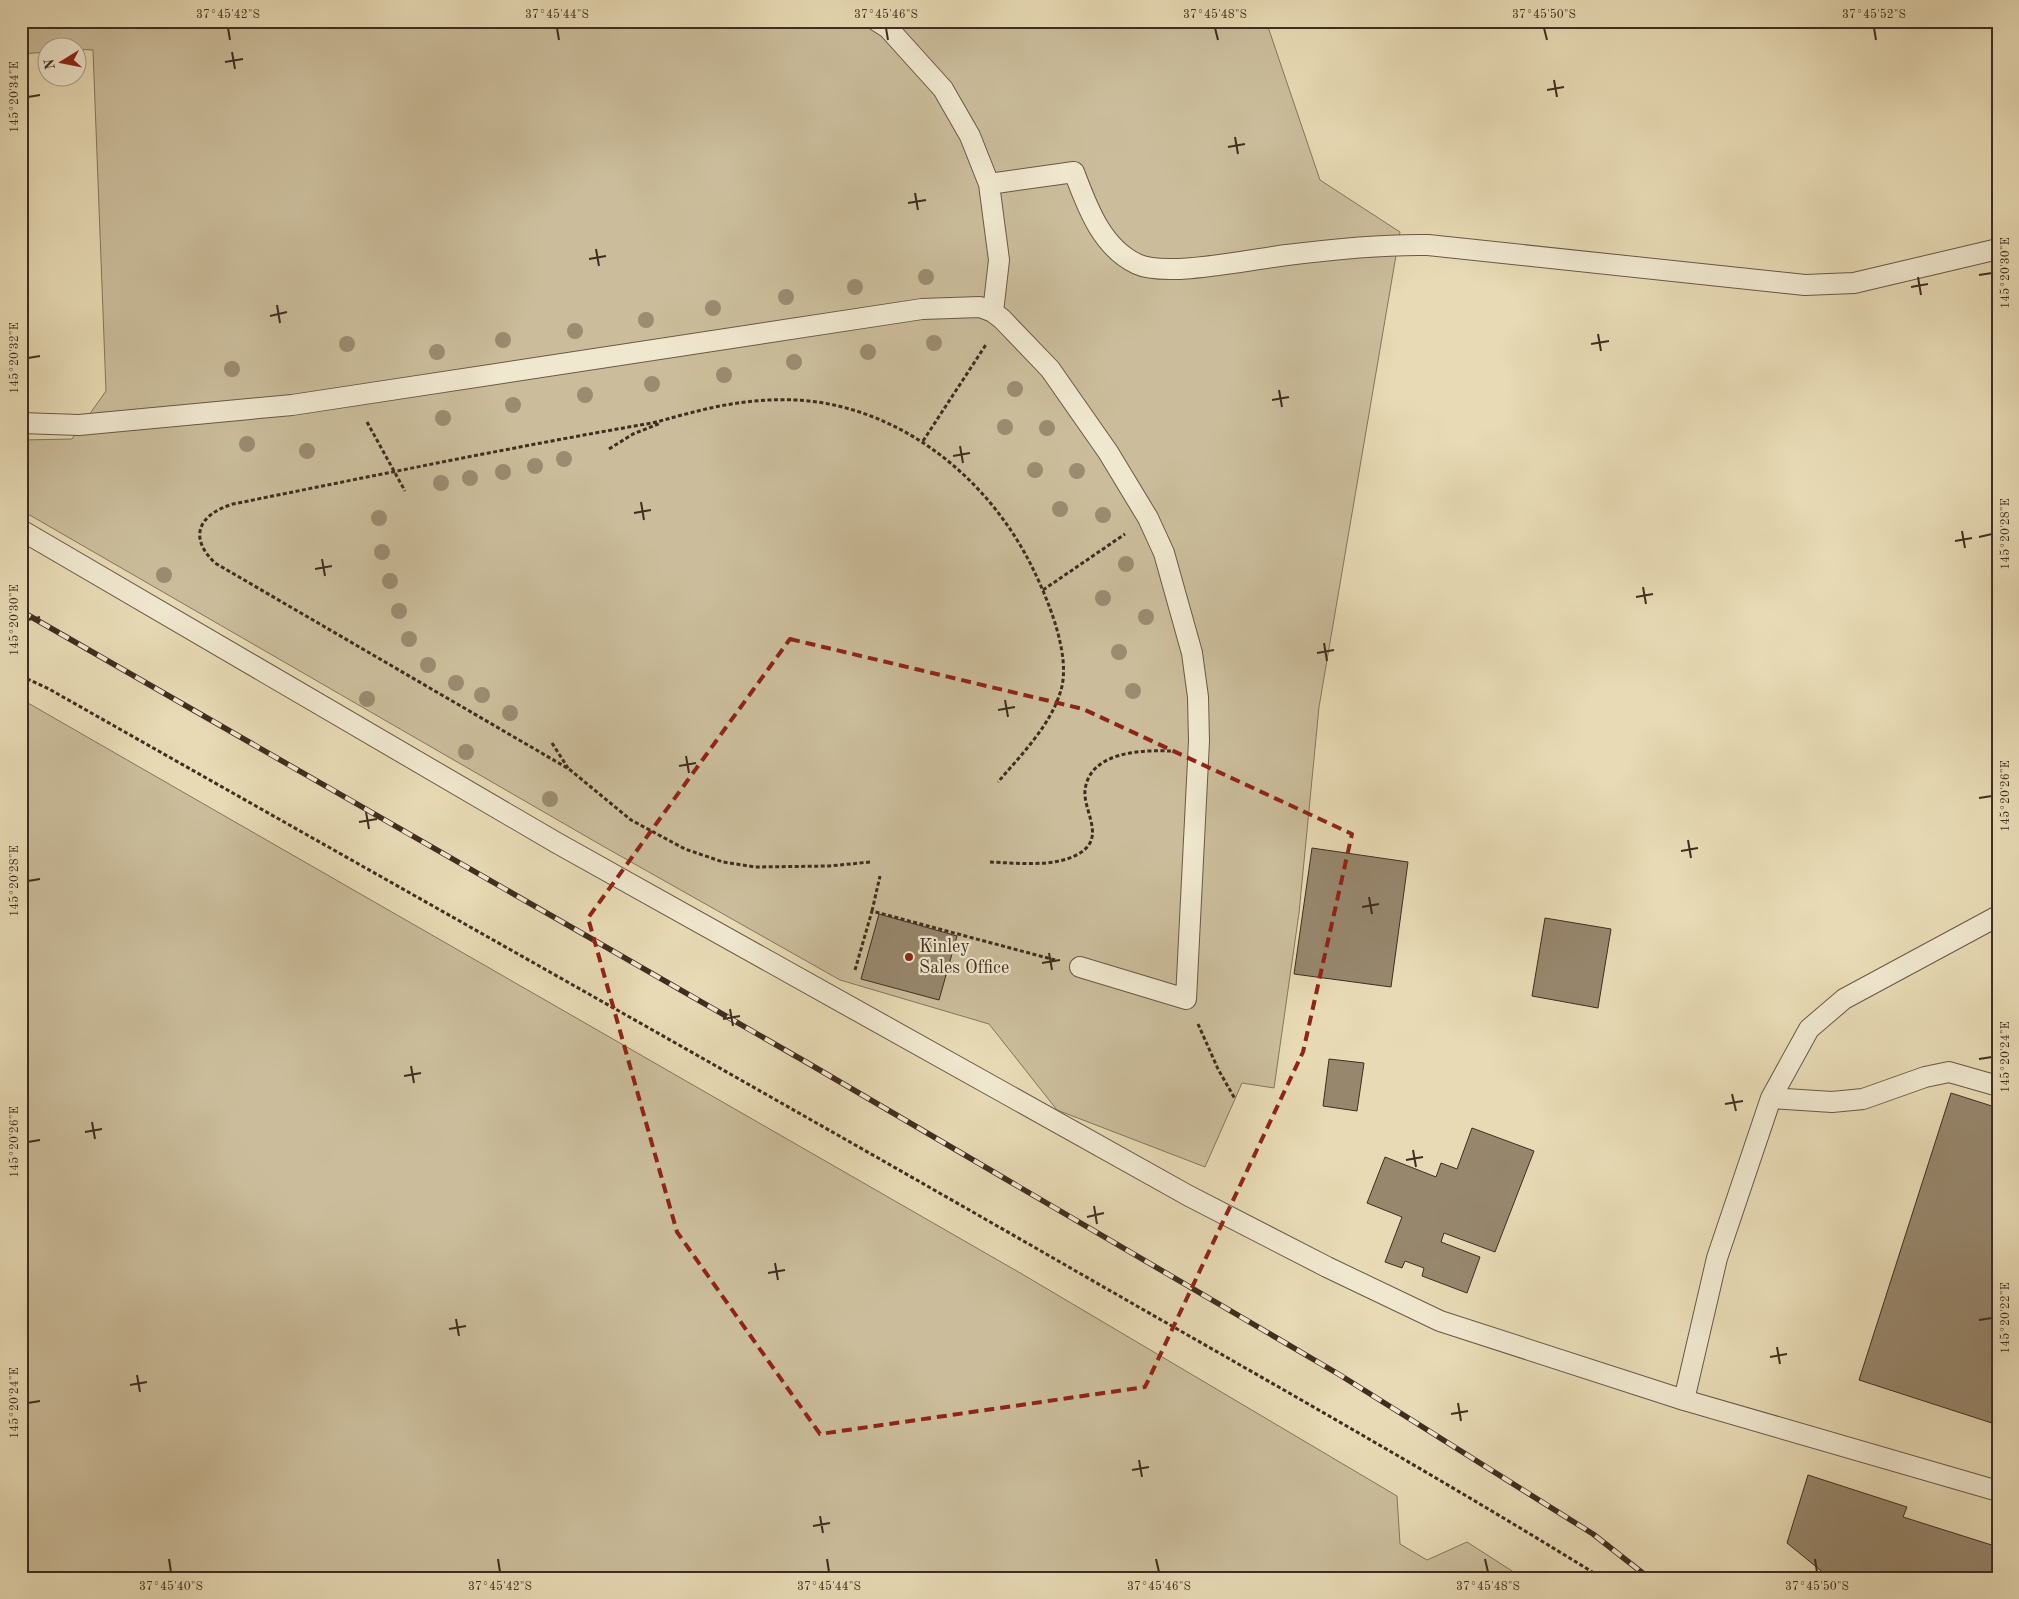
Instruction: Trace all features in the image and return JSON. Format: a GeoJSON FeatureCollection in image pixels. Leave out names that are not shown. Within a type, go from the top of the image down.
{"type":"FeatureCollection","features":[{"type":"Feature","properties":{"kind":"lane"},"geometry":{"type":"LineString","coordinates":[[877,21],[888,28],[943,89],[970,136],[989,184],[999,260],[998,316]]}},
{"type":"Feature","properties":{"kind":"lane"},"geometry":{"type":"LineString","coordinates":[[989,184],[1074,172],[1091,217],[1117,250],[1135,263],[1152,270],[1176,269],[1329,251],[1398,245],[1428,245],[1805,285],[1854,283],[1998,249]]}},
{"type":"Feature","properties":{"kind":"lane"},"geometry":{"type":"LineString","coordinates":[[21,423],[79,425],[292,405],[922,309],[980,307],[998,316],[1050,369],[1108,452],[1148,518],[1164,553],[1192,652],[1198,697],[1199,751],[1186,999],[1080,966]]}},
{"type":"Feature","properties":{"kind":"lane"},"geometry":{"type":"LineString","coordinates":[[21,530],[557,843],[1189,1196],[1327,1267],[1440,1321],[1684,1400],[1998,1492]]}},
{"type":"Feature","properties":{"kind":"lane"},"geometry":{"type":"LineString","coordinates":[[1684,1400],[1717,1258],[1771,1098],[1809,1029],[1844,999],[1998,916]]}},
{"type":"Feature","properties":{"kind":"lane"},"geometry":{"type":"LineString","coordinates":[[1771,1098],[1832,1102],[1862,1099],[1925,1077],[1949,1072],[1998,1086]]}},
{"type":"Feature","properties":{"kind":"path"},"geometry":{"type":"LineString","coordinates":[[923,441],[998,316]]}},
{"type":"Feature","properties":{"kind":"path"},"geometry":{"type":"LineString","coordinates":[[362,394],[367,424],[405,491]]}},
{"type":"Feature","properties":{"kind":"path"},"geometry":{"type":"LineString","coordinates":[[609,449],[633,434],[690,413],[743,402],[800,401],[829,404],[880,420],[923,441],[960,470],[998,511],[1025,552],[1043,590],[1060,647],[1062,688],[1057,701],[1037,735],[998,782]]}},
{"type":"Feature","properties":{"kind":"path"},"geometry":{"type":"LineString","coordinates":[[669,420],[394,472],[218,509],[203,522],[201,530],[203,547],[216,563],[569,769],[631,820],[685,849],[723,862],[782,868],[870,862]]}},
{"type":"Feature","properties":{"kind":"path"},"geometry":{"type":"LineString","coordinates":[[1043,590],[1148,518]]}},
{"type":"Feature","properties":{"kind":"path"},"geometry":{"type":"LineString","coordinates":[[21,676],[57,694],[464,925],[649,1026],[1403,1459],[1602,1578]]}},
{"type":"Feature","properties":{"kind":"path"},"geometry":{"type":"LineString","coordinates":[[552,743],[569,769]]}},
{"type":"Feature","properties":{"kind":"path"},"geometry":{"type":"LineString","coordinates":[[990,862],[1054,861],[1081,853],[1087,847],[1093,830],[1086,798],[1088,780],[1100,765],[1112,757],[1136,752],[1199,751]]}},
{"type":"Feature","properties":{"kind":"path"},"geometry":{"type":"LineString","coordinates":[[855,970],[880,876]]}},
{"type":"Feature","properties":{"kind":"path"},"geometry":{"type":"LineString","coordinates":[[872,911],[1080,966]]}},
{"type":"Feature","properties":{"kind":"path"},"geometry":{"type":"LineString","coordinates":[[1186,999],[1218,1069],[1235,1099]]}},
{"type":"Feature","properties":{"kind":"highlighted area"},"geometry":{"type":"Polygon","coordinates":[[[790,639],[1083,709],[1352,834],[1303,1052],[1145,1387],[820,1434],[677,1232],[588,918],[790,639]]]}},
{"type":"Feature","properties":{"kind":"shaded area"},"geometry":{"type":"Polygon","coordinates":[[[21,21],[1266,21],[1320,180],[1400,232],[1319,707],[1299,913],[1274,1088],[1242,1083],[1205,1167],[1057,1110],[989,1024],[840,980],[601,845],[21,510],[21,440],[72,439],[106,391],[93,50],[88,50],[88,38],[38,38],[38,53],[21,54],[21,21]]]}},
{"type":"Feature","properties":{"kind":"shaded area"},"geometry":{"type":"Polygon","coordinates":[[[21,699],[1022,1274],[1397,1496],[1400,1544],[1427,1560],[1467,1542],[1523,1578],[21,1578],[21,699]]]}},
{"type":"Feature","properties":{"kind":"building"},"geometry":{"type":"Polygon","coordinates":[[[1312,848],[1408,862],[1391,987],[1294,974],[1312,848]]]}},
{"type":"Feature","properties":{"kind":"building","name":"Kinley Sales Office"},"geometry":{"type":"Polygon","coordinates":[[[879,914],[957,936],[939,1000],[861,979],[879,914]]]}},
{"type":"Feature","properties":{"kind":"building"},"geometry":{"type":"Polygon","coordinates":[[[1545,918],[1611,929],[1598,1008],[1532,996],[1545,918]]]}},
{"type":"Feature","properties":{"kind":"building"},"geometry":{"type":"Polygon","coordinates":[[[1329,1059],[1364,1063],[1357,1111],[1323,1106],[1329,1059]]]}},
{"type":"Feature","properties":{"kind":"building"},"geometry":{"type":"Polygon","coordinates":[[[1951,1093],[1998,1108],[1998,1425],[1859,1380],[1951,1093]]]}},
{"type":"Feature","properties":{"kind":"building"},"geometry":{"type":"Polygon","coordinates":[[[1472,1128],[1534,1151],[1495,1252],[1444,1233],[1441,1242],[1480,1257],[1467,1293],[1422,1276],[1424,1268],[1405,1261],[1402,1268],[1385,1262],[1402,1217],[1367,1203],[1385,1157],[1436,1177],[1441,1163],[1457,1169],[1472,1128]]]}},
{"type":"Feature","properties":{"kind":"building"},"geometry":{"type":"Polygon","coordinates":[[[1808,1475],[1907,1507],[1903,1517],[1998,1547],[1998,1578],[1830,1578],[1787,1543],[1808,1475]]]}},
{"type":"Feature","properties":{"kind":"railway"},"geometry":{"type":"LineString","coordinates":[[21,611],[806,1062],[1340,1375],[1593,1534],[1649,1578]]}},
{"type":"Feature","properties":{"kind":"place","name":"Kinley Sales Office"},"geometry":{"type":"Point","coordinates":[909,957]}}]}
